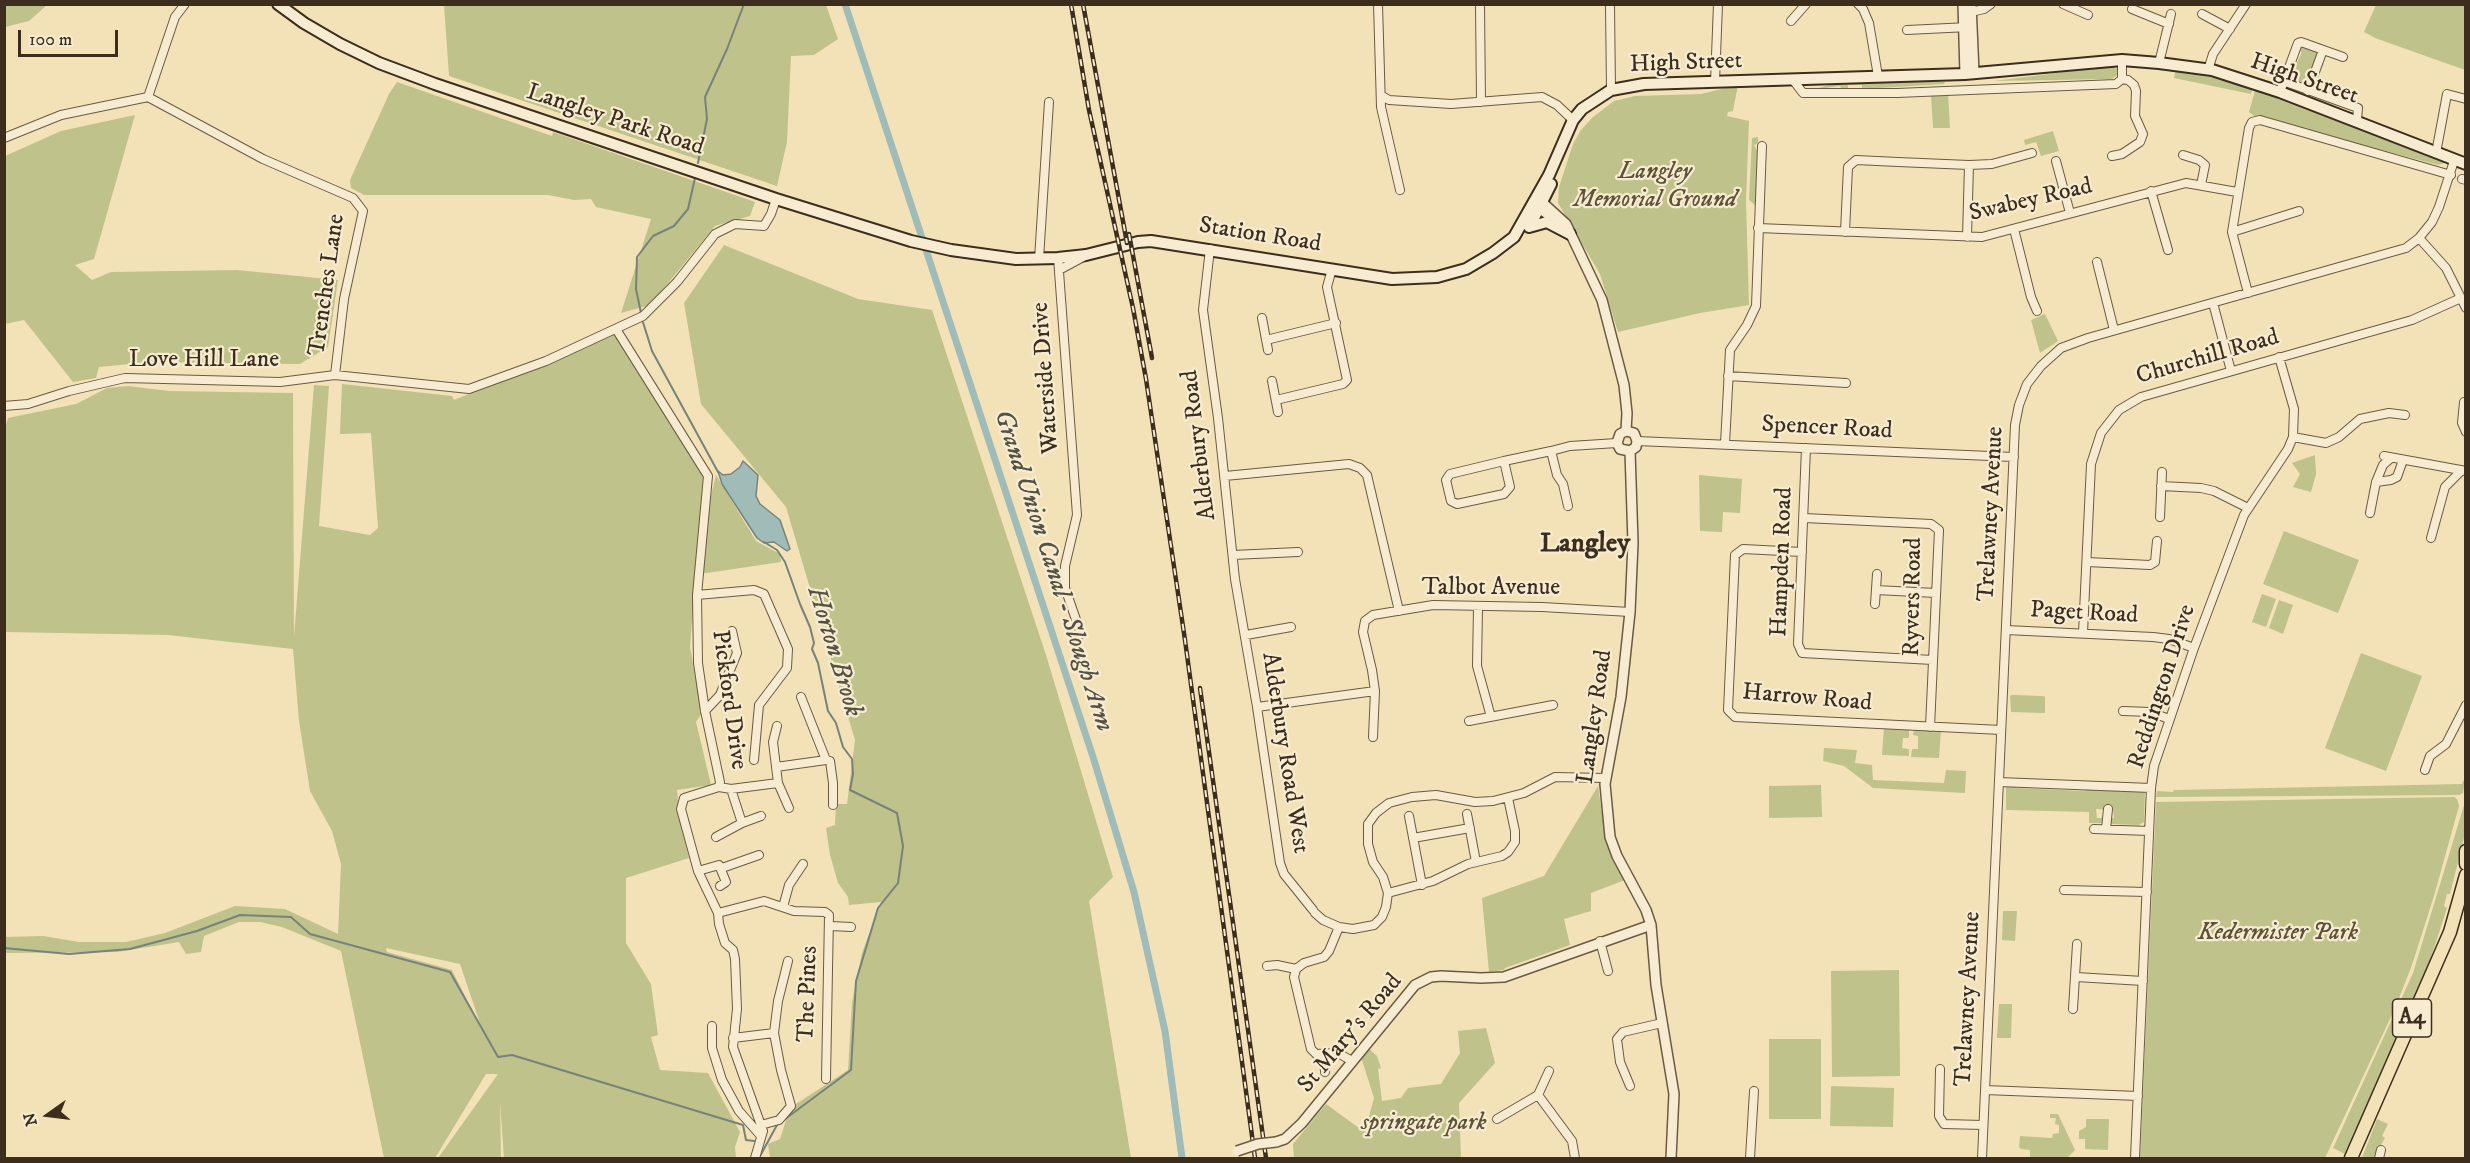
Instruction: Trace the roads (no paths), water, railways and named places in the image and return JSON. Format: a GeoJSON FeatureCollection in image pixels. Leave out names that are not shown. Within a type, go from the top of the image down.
{"type":"FeatureCollection","features":[{"type":"Feature","properties":{"kind":"main road","name":"Langley Park Road"},"geometry":{"type":"LineString","coordinates":[[278,4],[304,24],[379,63],[776,199],[911,241],[946,249]]}},
{"type":"Feature","properties":{"kind":"main road","name":"High Street"},"geometry":{"type":"LineString","coordinates":[[1539,205],[1558,169],[1565,135],[1573,120],[1582,109],[1611,90],[1644,84],[1796,83],[1827,78],[1969,74],[2122,60],[2208,70],[2282,87],[2454,161],[2466,164]]}},
{"type":"Feature","properties":{"kind":"main road","name":"Station Road"},"geometry":{"type":"LineString","coordinates":[[946,249],[1016,259],[1039,259],[1086,255],[1107,248],[1151,241],[1392,279],[1437,277],[1466,268],[1493,253],[1514,237],[1539,205]]}},
{"type":"Feature","properties":{"kind":"main road"},"geometry":{"type":"LineString","coordinates":[[1530,226],[1539,205]]}},
{"type":"Feature","properties":{"kind":"main road"},"geometry":{"type":"LineString","coordinates":[[1514,237],[1530,226],[1546,222],[1570,234]]}},
{"type":"Feature","properties":{"kind":"main road"},"geometry":{"type":"LineString","coordinates":[[2466,851],[2466,864]]}},
{"type":"Feature","properties":{"kind":"main road","name":"A4"},"geometry":{"type":"LineString","coordinates":[[2351,1158],[2450,932],[2466,875]]}},
{"type":"Feature","properties":{"kind":"street"},"geometry":{"type":"LineString","coordinates":[[4,138],[62,116],[148,97],[175,17],[185,4]]}},
{"type":"Feature","properties":{"kind":"street"},"geometry":{"type":"LineString","coordinates":[[1378,4],[1381,107],[1400,190]]}},
{"type":"Feature","properties":{"kind":"street"},"geometry":{"type":"LineString","coordinates":[[1480,4],[1482,102]]}},
{"type":"Feature","properties":{"kind":"street"},"geometry":{"type":"LineString","coordinates":[[1610,4],[1611,90]]}},
{"type":"Feature","properties":{"kind":"street"},"geometry":{"type":"LineString","coordinates":[[1715,82],[1718,4]]}},
{"type":"Feature","properties":{"kind":"street"},"geometry":{"type":"LineString","coordinates":[[1791,21],[1806,4]]}},
{"type":"Feature","properties":{"kind":"street"},"geometry":{"type":"LineString","coordinates":[[1858,4],[1863,9],[1869,23],[1878,76]]}},
{"type":"Feature","properties":{"kind":"street"},"geometry":{"type":"LineString","coordinates":[[1969,74],[1967,9],[1991,4]]}},
{"type":"Feature","properties":{"kind":"street"},"geometry":{"type":"LineString","coordinates":[[2063,4],[2088,15]]}},
{"type":"Feature","properties":{"kind":"street"},"geometry":{"type":"LineString","coordinates":[[2208,70],[2213,54],[2246,4]]}},
{"type":"Feature","properties":{"kind":"street"},"geometry":{"type":"LineString","coordinates":[[2132,9],[2169,24]]}},
{"type":"Feature","properties":{"kind":"street"},"geometry":{"type":"LineString","coordinates":[[2159,63],[2171,14]]}},
{"type":"Feature","properties":{"kind":"street"},"geometry":{"type":"LineString","coordinates":[[2202,14],[2230,28]]}},
{"type":"Feature","properties":{"kind":"street"},"geometry":{"type":"LineString","coordinates":[[1907,30],[1968,27]]}},
{"type":"Feature","properties":{"kind":"street"},"geometry":{"type":"LineString","coordinates":[[2343,57],[2301,42],[2296,45],[2282,87],[2308,91],[2358,108],[2357,120]]}},
{"type":"Feature","properties":{"kind":"street"},"geometry":{"type":"LineString","coordinates":[[2308,91],[2323,50]]}},
{"type":"Feature","properties":{"kind":"street"},"geometry":{"type":"LineString","coordinates":[[2112,156],[2122,154],[2140,142],[2143,134],[2135,116],[2136,91],[2134,85],[2122,79],[2122,60]]}},
{"type":"Feature","properties":{"kind":"street","name":"High Street"},"geometry":{"type":"LineString","coordinates":[[1796,83],[1803,93],[1898,93],[2116,84],[2122,79]]}},
{"type":"Feature","properties":{"kind":"street"},"geometry":{"type":"LineString","coordinates":[[2436,153],[2447,94],[2466,99]]}},
{"type":"Feature","properties":{"kind":"street"},"geometry":{"type":"LineString","coordinates":[[1382,96],[1389,100],[1451,104],[1542,97],[1557,105],[1573,120]]}},
{"type":"Feature","properties":{"kind":"street","name":"Trenches Lane"},"geometry":{"type":"LineString","coordinates":[[148,97],[263,159],[352,198],[363,211],[344,299],[335,375],[469,389],[546,360],[642,317],[677,282],[715,234],[735,224],[764,226],[776,199]]}},
{"type":"Feature","properties":{"kind":"street"},"geometry":{"type":"LineString","coordinates":[[1039,259],[1049,102]]}},
{"type":"Feature","properties":{"kind":"street"},"geometry":{"type":"LineString","coordinates":[[2248,293],[2232,232],[2237,192],[2252,122],[2259,120],[2451,175]]}},
{"type":"Feature","properties":{"kind":"street"},"geometry":{"type":"LineString","coordinates":[[1725,444],[1730,350],[1747,325],[1756,306],[1762,146]]}},
{"type":"Feature","properties":{"kind":"street"},"geometry":{"type":"LineString","coordinates":[[1845,232],[1848,167],[1856,160],[1969,165],[1992,164],[2032,153]]}},
{"type":"Feature","properties":{"kind":"street"},"geometry":{"type":"LineString","coordinates":[[2183,155],[2199,160],[2205,165],[2201,185]]}},
{"type":"Feature","properties":{"kind":"street"},"geometry":{"type":"LineString","coordinates":[[2056,161],[2070,213]]}},
{"type":"Feature","properties":{"kind":"street","name":"Trelawney Avenue"},"geometry":{"type":"LineString","coordinates":[[1982,1158],[2015,425],[2027,384],[2061,348],[2114,330],[2406,248],[2419,238],[2432,222],[2451,175],[2454,161]]}},
{"type":"Feature","properties":{"kind":"street"},"geometry":{"type":"LineString","coordinates":[[1967,237],[1969,165]]}},
{"type":"Feature","properties":{"kind":"street","name":"Swabey Road"},"geometry":{"type":"LineString","coordinates":[[1758,228],[1982,237],[2186,183],[2237,192]]}},
{"type":"Feature","properties":{"kind":"street"},"geometry":{"type":"LineString","coordinates":[[2151,191],[2168,250]]}},
{"type":"Feature","properties":{"kind":"street"},"geometry":{"type":"LineString","coordinates":[[1539,205],[1570,234],[1605,309],[1624,385],[1626,431]]}},
{"type":"Feature","properties":{"kind":"street"},"geometry":{"type":"LineString","coordinates":[[2232,232],[2299,211]]}},
{"type":"Feature","properties":{"kind":"street"},"geometry":{"type":"LineString","coordinates":[[2014,229],[2031,297],[2037,311]]}},
{"type":"Feature","properties":{"kind":"street"},"geometry":{"type":"LineString","coordinates":[[2419,238],[2446,268],[2466,308]]}},
{"type":"Feature","properties":{"kind":"street","name":"Alderbury Road"},"geometry":{"type":"LineString","coordinates":[[1209,249],[1203,310],[1233,555],[1246,635]]}},
{"type":"Feature","properties":{"kind":"street"},"geometry":{"type":"LineString","coordinates":[[1059,270],[1086,255]]}},
{"type":"Feature","properties":{"kind":"street","name":"Waterside Drive"},"geometry":{"type":"LineString","coordinates":[[1059,258],[1077,515],[1065,566],[1065,588],[1081,634]]}},
{"type":"Feature","properties":{"kind":"street"},"geometry":{"type":"LineString","coordinates":[[2097,262],[2114,330]]}},
{"type":"Feature","properties":{"kind":"street"},"geometry":{"type":"LineString","coordinates":[[1276,400],[1343,384],[1347,380],[1327,287],[1332,269]]}},
{"type":"Feature","properties":{"kind":"street","name":"Churchill Road"},"geometry":{"type":"LineString","coordinates":[[2084,633],[2091,464],[2101,432],[2119,410],[2141,397],[2412,320],[2461,298]]}},
{"type":"Feature","properties":{"kind":"street"},"geometry":{"type":"LineString","coordinates":[[2213,303],[2231,371]]}},
{"type":"Feature","properties":{"kind":"street"},"geometry":{"type":"LineString","coordinates":[[1262,318],[1269,350]]}},
{"type":"Feature","properties":{"kind":"street"},"geometry":{"type":"LineString","coordinates":[[1266,340],[1336,323]]}},
{"type":"Feature","properties":{"kind":"street","name":"Pickford Drive"},"geometry":{"type":"LineString","coordinates":[[616,329],[708,476],[698,596],[698,663],[705,711],[720,782],[719,787],[684,798],[681,802],[681,809],[698,871],[718,913],[725,943],[733,950],[736,1009],[733,1047],[762,1131]]}},
{"type":"Feature","properties":{"kind":"street","name":"Reddington Drive"},"geometry":{"type":"LineString","coordinates":[[2135,1158],[2151,788],[2154,766],[2194,648],[2248,508],[2288,449],[2293,437],[2294,409],[2279,357]]}},
{"type":"Feature","properties":{"kind":"street","name":"Love Hill Lane"},"geometry":{"type":"LineString","coordinates":[[4,406],[27,404],[125,378],[280,382],[335,375]]}},
{"type":"Feature","properties":{"kind":"street"},"geometry":{"type":"LineString","coordinates":[[1728,376],[1846,383]]}},
{"type":"Feature","properties":{"kind":"street"},"geometry":{"type":"LineString","coordinates":[[1272,381],[1278,412]]}},
{"type":"Feature","properties":{"kind":"street"},"geometry":{"type":"LineString","coordinates":[[2464,402],[2462,423],[2466,432]]}},
{"type":"Feature","properties":{"kind":"street"},"geometry":{"type":"LineString","coordinates":[[2293,437],[2326,443],[2339,437],[2360,419],[2389,413],[2405,415]]}},
{"type":"Feature","properties":{"kind":"street"},"geometry":{"type":"LineString","coordinates":[[1626,431],[1634,433],[1637,441],[1636,447],[1630,451],[1620,449],[1617,443],[1618,436],[1626,431]]}},
{"type":"Feature","properties":{"kind":"street","name":"Spencer Road"},"geometry":{"type":"LineString","coordinates":[[1637,441],[2014,457]]}},
{"type":"Feature","properties":{"kind":"street"},"geometry":{"type":"LineString","coordinates":[[1504,461],[1510,487],[1504,494],[1457,504],[1451,501],[1446,480],[1450,474],[1504,461],[1551,451],[1570,446],[1617,443]]}},
{"type":"Feature","properties":{"kind":"street","name":"Hampden Road"},"geometry":{"type":"LineString","coordinates":[[1806,448],[1798,644],[1802,653],[1933,660]]}},
{"type":"Feature","properties":{"kind":"street"},"geometry":{"type":"LineString","coordinates":[[1551,451],[1568,506]]}},
{"type":"Feature","properties":{"kind":"street","name":"Langley Road"},"geometry":{"type":"LineString","coordinates":[[1630,451],[1633,532],[1630,612],[1621,697],[1605,778],[1610,837],[1617,856],[1646,910],[1651,925],[1662,1023],[1674,1094],[1671,1158]]}},
{"type":"Feature","properties":{"kind":"street"},"geometry":{"type":"LineString","coordinates":[[2370,513],[2376,483],[2388,457],[2463,471]]}},
{"type":"Feature","properties":{"kind":"street"},"geometry":{"type":"LineString","coordinates":[[2376,483],[2397,477],[2403,460]]}},
{"type":"Feature","properties":{"kind":"street"},"geometry":{"type":"LineString","coordinates":[[1225,476],[1349,464],[1360,468],[1367,475],[1399,611]]}},
{"type":"Feature","properties":{"kind":"street"},"geometry":{"type":"LineString","coordinates":[[2431,538],[2445,487],[2463,471]]}},
{"type":"Feature","properties":{"kind":"street"},"geometry":{"type":"LineString","coordinates":[[2160,517],[2162,472]]}},
{"type":"Feature","properties":{"kind":"street"},"geometry":{"type":"LineString","coordinates":[[2161,486],[2214,491],[2248,508]]}},
{"type":"Feature","properties":{"kind":"street","name":"Ryvers Road"},"geometry":{"type":"LineString","coordinates":[[1804,518],[1931,524],[1939,530],[1930,727]]}},
{"type":"Feature","properties":{"kind":"street"},"geometry":{"type":"LineString","coordinates":[[2087,562],[2150,566],[2155,562],[2157,541]]}},
{"type":"Feature","properties":{"kind":"street","name":"Harrow Road"},"geometry":{"type":"LineString","coordinates":[[1802,552],[1743,549],[1735,555],[1728,710],[1735,717],[2001,730]]}},
{"type":"Feature","properties":{"kind":"street"},"geometry":{"type":"LineString","coordinates":[[1233,555],[1298,552]]}},
{"type":"Feature","properties":{"kind":"street"},"geometry":{"type":"LineString","coordinates":[[1875,604],[1877,574]]}},
{"type":"Feature","properties":{"kind":"street"},"geometry":{"type":"LineString","coordinates":[[698,596],[754,590],[764,594],[788,649],[787,668],[759,705],[754,760]]}},
{"type":"Feature","properties":{"kind":"street"},"geometry":{"type":"LineString","coordinates":[[1876,590],[1936,593]]}},
{"type":"Feature","properties":{"kind":"street","name":"Talbot Avenue"},"geometry":{"type":"LineString","coordinates":[[1373,737],[1375,691],[1363,632],[1365,621],[1373,615],[1433,605],[1542,607],[1630,612]]}},
{"type":"Feature","properties":{"kind":"street"},"geometry":{"type":"LineString","coordinates":[[1478,607],[1477,666],[1491,717]]}},
{"type":"Feature","properties":{"kind":"street"},"geometry":{"type":"LineString","coordinates":[[1246,635],[1292,627]]}},
{"type":"Feature","properties":{"kind":"street","name":"Paget Road"},"geometry":{"type":"LineString","coordinates":[[2006,630],[2169,639],[2194,648]]}},
{"type":"Feature","properties":{"kind":"street"},"geometry":{"type":"LineString","coordinates":[[705,711],[720,695],[736,652],[732,631]]}},
{"type":"Feature","properties":{"kind":"street","name":"Alderbury Road West"},"geometry":{"type":"LineString","coordinates":[[1246,635],[1280,863],[1284,874],[1312,909],[1323,920],[1339,927]]}},
{"type":"Feature","properties":{"kind":"street"},"geometry":{"type":"LineString","coordinates":[[1257,707],[1375,691]]}},
{"type":"Feature","properties":{"kind":"street"},"geometry":{"type":"LineString","coordinates":[[801,697],[826,760],[830,761],[833,805]]}},
{"type":"Feature","properties":{"kind":"street"},"geometry":{"type":"LineString","coordinates":[[1469,721],[1553,705]]}},
{"type":"Feature","properties":{"kind":"street"},"geometry":{"type":"LineString","coordinates":[[2425,770],[2430,756],[2446,744],[2466,705]]}},
{"type":"Feature","properties":{"kind":"street"},"geometry":{"type":"LineString","coordinates":[[2123,711],[2150,712],[2169,719]]}},
{"type":"Feature","properties":{"kind":"street"},"geometry":{"type":"LineString","coordinates":[[777,726],[773,742],[778,783],[789,808]]}},
{"type":"Feature","properties":{"kind":"street"},"geometry":{"type":"LineString","coordinates":[[776,767],[826,760]]}},
{"type":"Feature","properties":{"kind":"street"},"geometry":{"type":"LineString","coordinates":[[1352,1060],[1338,1053],[1316,1054],[1311,1049],[1295,985],[1296,969],[1304,963],[1323,957],[1333,943],[1339,927],[1353,929],[1374,924],[1382,916],[1388,893],[1383,877],[1372,862],[1368,844],[1368,824],[1382,808],[1389,803],[1409,798],[1436,795],[1474,802],[1508,798],[1524,793],[1555,777],[1605,778]]}},
{"type":"Feature","properties":{"kind":"street"},"geometry":{"type":"LineString","coordinates":[[1999,782],[2151,788]]}},
{"type":"Feature","properties":{"kind":"street"},"geometry":{"type":"LineString","coordinates":[[719,787],[731,789],[778,783]]}},
{"type":"Feature","properties":{"kind":"street"},"geometry":{"type":"LineString","coordinates":[[731,789],[741,823]]}},
{"type":"Feature","properties":{"kind":"street"},"geometry":{"type":"LineString","coordinates":[[1388,893],[1422,885],[1476,862],[1502,856],[1515,842],[1508,798]]}},
{"type":"Feature","properties":{"kind":"street"},"geometry":{"type":"LineString","coordinates":[[2106,829],[2108,809]]}},
{"type":"Feature","properties":{"kind":"street"},"geometry":{"type":"LineString","coordinates":[[1467,814],[1476,862]]}},
{"type":"Feature","properties":{"kind":"street"},"geometry":{"type":"LineString","coordinates":[[716,837],[741,823],[761,816]]}},
{"type":"Feature","properties":{"kind":"street"},"geometry":{"type":"LineString","coordinates":[[1409,816],[1422,885]]}},
{"type":"Feature","properties":{"kind":"street"},"geometry":{"type":"LineString","coordinates":[[1413,838],[1470,828]]}},
{"type":"Feature","properties":{"kind":"street"},"geometry":{"type":"LineString","coordinates":[[2094,829],[2149,831]]}},
{"type":"Feature","properties":{"kind":"street"},"geometry":{"type":"LineString","coordinates":[[698,871],[713,866],[722,868],[759,855]]}},
{"type":"Feature","properties":{"kind":"street"},"geometry":{"type":"LineString","coordinates":[[718,913],[764,901],[783,907],[789,885],[803,864]]}},
{"type":"Feature","properties":{"kind":"street"},"geometry":{"type":"LineString","coordinates":[[720,886],[726,882],[722,868]]}},
{"type":"Feature","properties":{"kind":"street"},"geometry":{"type":"LineString","coordinates":[[2064,890],[2147,892]]}},
{"type":"Feature","properties":{"kind":"street","name":"The Pines"},"geometry":{"type":"LineString","coordinates":[[783,907],[794,911],[825,912],[829,915],[831,926],[826,1079]]}},
{"type":"Feature","properties":{"kind":"street","name":"St Mary's Road"},"geometry":{"type":"LineString","coordinates":[[1235,1155],[1258,1143],[1285,1139],[1302,1123],[1415,985],[1431,977],[1490,979],[1504,977],[1600,941],[1651,925]]}},
{"type":"Feature","properties":{"kind":"street"},"geometry":{"type":"LineString","coordinates":[[831,926],[851,927]]}},
{"type":"Feature","properties":{"kind":"street"},"geometry":{"type":"LineString","coordinates":[[1600,941],[1608,970]]}},
{"type":"Feature","properties":{"kind":"street"},"geometry":{"type":"LineString","coordinates":[[2073,1009],[2077,944]]}},
{"type":"Feature","properties":{"kind":"street"},"geometry":{"type":"LineString","coordinates":[[755,1158],[762,1131],[779,1120],[791,1106],[774,1033],[778,1001],[788,961]]}},
{"type":"Feature","properties":{"kind":"street"},"geometry":{"type":"LineString","coordinates":[[1267,966],[1277,964],[1296,969]]}},
{"type":"Feature","properties":{"kind":"street"},"geometry":{"type":"LineString","coordinates":[[2076,977],[2143,981]]}},
{"type":"Feature","properties":{"kind":"street"},"geometry":{"type":"LineString","coordinates":[[1630,1086],[1620,1062],[1617,1039],[1623,1032],[1662,1023]]}},
{"type":"Feature","properties":{"kind":"street"},"geometry":{"type":"LineString","coordinates":[[712,1026],[710,1036],[712,1048],[722,1080],[739,1111],[762,1131]]}},
{"type":"Feature","properties":{"kind":"street"},"geometry":{"type":"LineString","coordinates":[[734,1038],[774,1033]]}},
{"type":"Feature","properties":{"kind":"street"},"geometry":{"type":"LineString","coordinates":[[1324,1055],[1324,1072]]}},
{"type":"Feature","properties":{"kind":"street"},"geometry":{"type":"LineString","coordinates":[[1940,1069],[1939,1116],[1944,1124],[1983,1125]]}},
{"type":"Feature","properties":{"kind":"street"},"geometry":{"type":"LineString","coordinates":[[1497,1119],[1538,1095],[1549,1071]]}},
{"type":"Feature","properties":{"kind":"street"},"geometry":{"type":"LineString","coordinates":[[1985,1090],[2138,1096]]}},
{"type":"Feature","properties":{"kind":"street"},"geometry":{"type":"LineString","coordinates":[[1750,1158],[1754,1091]]}},
{"type":"Feature","properties":{"kind":"street"},"geometry":{"type":"LineString","coordinates":[[1538,1095],[1572,1141],[1575,1158]]}},
{"type":"Feature","properties":{"kind":"water"},"geometry":{"type":"Polygon","coordinates":[[[743,461],[758,475],[756,496],[760,504],[780,520],[790,549],[787,551],[774,542],[764,543],[757,538],[722,484],[718,471],[723,475],[731,474],[740,467],[743,461]]]}},
{"type":"Feature","properties":{"kind":"waterway","name":"Horton Brook"},"geometry":{"type":"LineString","coordinates":[[698,163],[707,119],[705,97],[744,4]]}},
{"type":"Feature","properties":{"kind":"waterway","name":"Grand Union Canal - Slough Arm"},"geometry":{"type":"LineString","coordinates":[[845,4],[1094,760],[1134,892],[1165,1031],[1182,1158]]}},
{"type":"Feature","properties":{"kind":"waterway","name":"Horton Brook"},"geometry":{"type":"LineString","coordinates":[[641,313],[636,289],[637,257],[653,236],[674,226],[688,209],[695,178]]}},
{"type":"Feature","properties":{"kind":"waterway","name":"Horton Brook"},"geometry":{"type":"LineString","coordinates":[[642,319],[652,351],[718,472]]}},
{"type":"Feature","properties":{"kind":"waterway","name":"Horton Brook"},"geometry":{"type":"LineString","coordinates":[[759,1158],[777,1125],[851,1070],[856,981],[878,908],[898,883],[903,846],[897,813],[850,790],[853,774],[852,759],[843,747],[836,723],[828,711],[818,663],[812,649],[814,643],[810,627],[785,562],[777,550],[764,542]]}},
{"type":"Feature","properties":{"kind":"waterway"},"geometry":{"type":"LineString","coordinates":[[4,948],[69,954],[130,949],[197,931],[240,915],[291,917],[310,934],[450,972],[498,1057],[512,1055],[743,1125],[746,1140],[754,1141]]}},
{"type":"Feature","properties":{"kind":"railway"},"geometry":{"type":"LineString","coordinates":[[1071,4],[1089,110],[1133,308],[1146,379],[1185,640],[1255,1158]]}},
{"type":"Feature","properties":{"kind":"railway"},"geometry":{"type":"LineString","coordinates":[[1083,4],[1127,243]]}},
{"type":"Feature","properties":{"kind":"railway"},"geometry":{"type":"LineString","coordinates":[[1129,234],[1152,358]]}},
{"type":"Feature","properties":{"kind":"railway"},"geometry":{"type":"LineString","coordinates":[[1200,688],[1266,1158]]}},
{"type":"Feature","properties":{"kind":"district","name":"Langley"},"geometry":{"type":"Point","coordinates":[1585,545]}},
{"type":"Feature","properties":{"kind":"park label","name":"Langley Memorial Ground"},"geometry":{"type":"Point","coordinates":[1655,187]}},
{"type":"Feature","properties":{"kind":"park label","name":"Kedermister Park"},"geometry":{"type":"Point","coordinates":[2278,934]}},
{"type":"Feature","properties":{"kind":"park label","name":"springate park"},"geometry":{"type":"Point","coordinates":[1424,1124]}}]}
